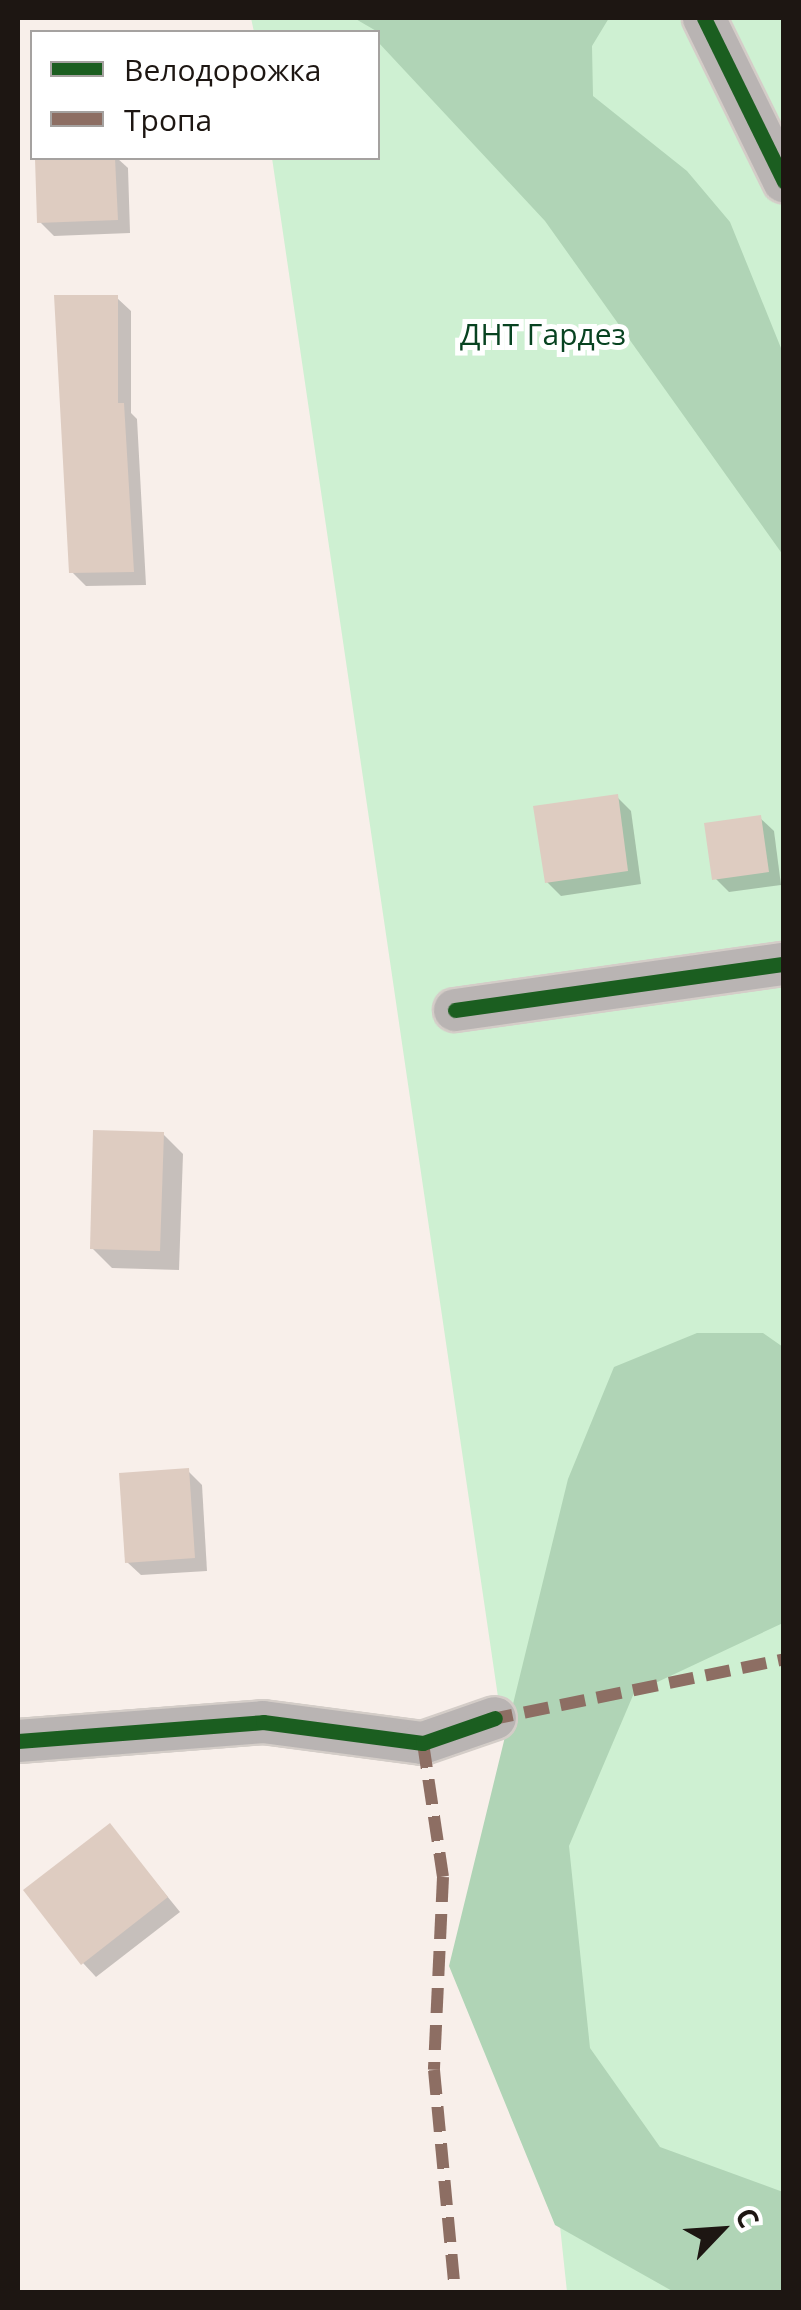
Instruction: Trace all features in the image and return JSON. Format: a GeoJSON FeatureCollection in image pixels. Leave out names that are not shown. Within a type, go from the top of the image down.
{"type":"FeatureCollection","features":[{"type":"Feature","properties":{"kind":"street"},"geometry":{"type":"LineString","coordinates":[[704,18],[784,180]]}},
{"type":"Feature","properties":{"kind":"street"},"geometry":{"type":"LineString","coordinates":[[455,1010],[784,964]]}},
{"type":"Feature","properties":{"kind":"street"},"geometry":{"type":"LineString","coordinates":[[18,1717],[18,1742],[264,1722],[423,1743],[495,1718]]}},
{"type":"Feature","properties":{"kind":"green space","name":"ДНТ Гардез"},"geometry":{"type":"Polygon","coordinates":[[[251,18],[783,18],[783,2292],[567,2292],[519,1840],[272,160],[380,160],[380,30],[254,30],[251,18]]]}},
{"type":"Feature","properties":{"kind":"green space"},"geometry":{"type":"Polygon","coordinates":[[[354,18],[609,18],[592,46],[593,96],[687,171],[730,222],[783,353],[783,555],[545,221],[380,44],[380,30],[354,18]]]}},
{"type":"Feature","properties":{"kind":"green space"},"geometry":{"type":"Polygon","coordinates":[[[697,1333],[763,1333],[783,1347],[783,1623],[634,1693],[569,1846],[590,2048],[660,2147],[783,2192],[783,2292],[674,2292],[555,2225],[449,1966],[568,1479],[614,1367],[697,1333]]]}},
{"type":"Feature","properties":{"kind":"building"},"geometry":{"type":"Polygon","coordinates":[[[35,160],[115,160],[118,220],[37,223],[35,160]]]}},
{"type":"Feature","properties":{"kind":"building"},"geometry":{"type":"Polygon","coordinates":[[[54,295],[118,295],[118,403],[124,403],[134,572],[69,573],[54,295]]]}},
{"type":"Feature","properties":{"kind":"building"},"geometry":{"type":"Polygon","coordinates":[[[618,794],[628,871],[545,883],[533,806],[618,794]]]}},
{"type":"Feature","properties":{"kind":"building"},"geometry":{"type":"Polygon","coordinates":[[[761,815],[769,872],[712,880],[704,823],[761,815]]]}},
{"type":"Feature","properties":{"kind":"building"},"geometry":{"type":"Polygon","coordinates":[[[93,1130],[164,1132],[160,1251],[90,1249],[93,1130]]]}},
{"type":"Feature","properties":{"kind":"building"},"geometry":{"type":"Polygon","coordinates":[[[189,1468],[195,1558],[125,1563],[119,1473],[189,1468]]]}},
{"type":"Feature","properties":{"kind":"building"},"geometry":{"type":"Polygon","coordinates":[[[110,1823],[168,1897],[81,1965],[23,1890],[110,1823]]]}},
{"type":"Feature","properties":{"kind":"marked path"},"geometry":{"type":"LineString","coordinates":[[488,1720],[784,1659]]}},
{"type":"Feature","properties":{"kind":"marked path"},"geometry":{"type":"LineString","coordinates":[[423,1743],[443,1877],[434,2070],[455,2292]]}},
{"type":"Feature","properties":{"kind":"cycle path"},"geometry":{"type":"LineString","coordinates":[[704,18],[784,181]]}},
{"type":"Feature","properties":{"kind":"cycle path"},"geometry":{"type":"LineString","coordinates":[[455,1010],[784,964]]}},
{"type":"Feature","properties":{"kind":"cycle path"},"geometry":{"type":"LineString","coordinates":[[18,1741],[263,1722],[423,1743],[495,1718]]}}]}
